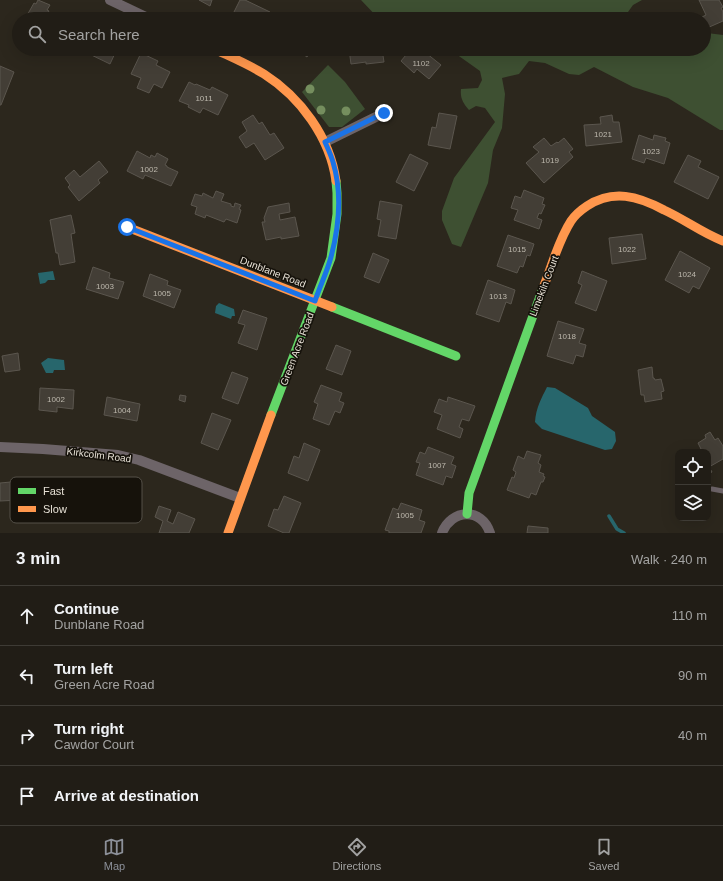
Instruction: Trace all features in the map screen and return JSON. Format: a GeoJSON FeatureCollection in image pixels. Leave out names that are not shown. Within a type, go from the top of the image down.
{"type":"FeatureCollection","features":[{"type":"Feature","properties":{"kind":"street"},"geometry":{"type":"LineString","coordinates":[[110,0],[135,12]]}},
{"type":"Feature","properties":{"kind":"street","name":"Green Acre Road"},"geometry":{"type":"LineString","coordinates":[[228,56],[265,74],[286,91],[315,124],[325,142],[333,163],[337,184],[338,209],[336,234],[331,258],[228,533]]}},
{"type":"Feature","properties":{"kind":"street"},"geometry":{"type":"LineString","coordinates":[[325,142],[384,113]]}},
{"type":"Feature","properties":{"kind":"street","name":"Limekiln Court"},"geometry":{"type":"LineString","coordinates":[[467,514],[468,493],[564,234],[575,216],[589,205],[607,197],[626,196],[644,200],[723,241]]}},
{"type":"Feature","properties":{"kind":"street","name":"Dunblane Road"},"geometry":{"type":"LineString","coordinates":[[127,227],[456,356]]}},
{"type":"Feature","properties":{"kind":"street","name":"Kirkcolm Road"},"geometry":{"type":"LineString","coordinates":[[0,447],[118,455],[139,460],[240,498]]}},
{"type":"Feature","properties":{"kind":"street"},"geometry":{"type":"LineString","coordinates":[[442,533],[445,525],[451,519],[458,515],[467,514],[474,515],[481,519],[490,533]]}},
{"type":"Feature","properties":{"kind":"lane"},"geometry":{"type":"LineString","coordinates":[[712,489],[723,491]]}},
{"type":"Feature","properties":{"kind":"green space"},"geometry":{"type":"Polygon","coordinates":[[[361,0],[642,0],[633,5],[628,12],[372,12],[361,0]]]}},
{"type":"Feature","properties":{"kind":"green space"},"geometry":{"type":"Polygon","coordinates":[[[711,34],[723,35],[723,130],[720,130],[668,98],[633,87],[594,67],[579,75],[569,74],[545,63],[529,61],[519,74],[502,78],[505,94],[502,128],[493,150],[488,183],[461,247],[452,244],[442,220],[442,211],[454,178],[495,122],[485,108],[476,106],[469,110],[461,95],[461,89],[478,88],[482,80],[480,71],[459,56],[711,56],[711,34]]]}},
{"type":"Feature","properties":{"kind":"green space"},"geometry":{"type":"Polygon","coordinates":[[[328,65],[345,82],[365,109],[342,127],[329,127],[302,92],[328,65]]]}},
{"type":"Feature","properties":{"kind":"water"},"geometry":{"type":"Polygon","coordinates":[[[53,271],[55,280],[48,280],[45,283],[40,284],[38,273],[53,271]]]}},
{"type":"Feature","properties":{"kind":"water"},"geometry":{"type":"Polygon","coordinates":[[[219,303],[234,309],[235,316],[232,316],[231,319],[215,313],[216,306],[219,303]]]}},
{"type":"Feature","properties":{"kind":"water"},"geometry":{"type":"Polygon","coordinates":[[[48,358],[64,360],[65,370],[54,370],[53,373],[46,373],[41,363],[48,358]]]}},
{"type":"Feature","properties":{"kind":"water"},"geometry":{"type":"Polygon","coordinates":[[[547,387],[555,388],[588,408],[592,416],[615,432],[616,441],[612,449],[605,450],[542,429],[535,422],[536,412],[547,387]]]}},
{"type":"Feature","properties":{"kind":"building"},"geometry":{"type":"Polygon","coordinates":[[[38,0],[50,5],[47,10],[49,11],[29,12],[34,3],[36,4],[38,0]]]}},
{"type":"Feature","properties":{"kind":"building"},"geometry":{"type":"Polygon","coordinates":[[[199,0],[212,0],[210,6],[199,0]]]}},
{"type":"Feature","properties":{"kind":"building"},"geometry":{"type":"Polygon","coordinates":[[[240,0],[245,0],[270,12],[234,12],[240,0]]]}},
{"type":"Feature","properties":{"kind":"building"},"geometry":{"type":"Polygon","coordinates":[[[699,0],[719,0],[723,7],[721,8],[723,12],[723,21],[711,26],[711,12],[705,12],[699,0]]]}},
{"type":"Feature","properties":{"kind":"building"},"geometry":{"type":"Polygon","coordinates":[[[93,56],[114,56],[110,64],[93,56]]]}},
{"type":"Feature","properties":{"kind":"building"},"geometry":{"type":"Polygon","coordinates":[[[140,56],[147,56],[158,61],[156,65],[170,72],[162,88],[154,84],[149,93],[137,88],[141,78],[131,74],[140,56]]]}},
{"type":"Feature","properties":{"kind":"building"},"geometry":{"type":"Polygon","coordinates":[[[350,56],[383,56],[384,62],[366,64],[366,62],[351,64],[350,56]]]}},
{"type":"Feature","properties":{"kind":"building"},"geometry":{"type":"Polygon","coordinates":[[[405,56],[430,56],[441,65],[429,79],[417,69],[414,73],[401,61],[405,56]]]}},
{"type":"Feature","properties":{"kind":"building"},"geometry":{"type":"Polygon","coordinates":[[[0,66],[14,72],[1,105],[0,105],[0,66]]]}},
{"type":"Feature","properties":{"kind":"building"},"geometry":{"type":"Polygon","coordinates":[[[189,82],[210,90],[212,87],[228,95],[218,115],[203,108],[200,113],[188,107],[189,105],[179,101],[189,82]]]}},
{"type":"Feature","properties":{"kind":"building"},"geometry":{"type":"Polygon","coordinates":[[[439,113],[457,116],[450,149],[428,145],[432,127],[436,128],[439,113]]]}},
{"type":"Feature","properties":{"kind":"building"},"geometry":{"type":"Polygon","coordinates":[[[253,115],[259,124],[262,122],[270,135],[274,133],[284,148],[265,160],[254,143],[246,148],[239,137],[247,131],[242,122],[253,115]]]}},
{"type":"Feature","properties":{"kind":"building"},"geometry":{"type":"Polygon","coordinates":[[[612,115],[613,122],[619,122],[622,142],[586,146],[584,125],[601,124],[600,117],[612,115]]]}},
{"type":"Feature","properties":{"kind":"building"},"geometry":{"type":"Polygon","coordinates":[[[639,135],[653,140],[654,135],[666,138],[665,141],[670,143],[664,164],[646,158],[644,163],[632,159],[639,135]]]}},
{"type":"Feature","properties":{"kind":"building"},"geometry":{"type":"Polygon","coordinates":[[[544,138],[551,146],[564,138],[573,149],[569,152],[573,157],[544,183],[526,163],[539,152],[533,147],[544,138]]]}},
{"type":"Feature","properties":{"kind":"building"},"geometry":{"type":"Polygon","coordinates":[[[137,151],[150,158],[151,155],[155,157],[157,153],[168,159],[165,165],[178,172],[171,186],[145,175],[143,179],[127,171],[137,151]]]}},
{"type":"Feature","properties":{"kind":"building"},"geometry":{"type":"Polygon","coordinates":[[[410,154],[428,163],[414,191],[396,182],[410,154]]]}},
{"type":"Feature","properties":{"kind":"building"},"geometry":{"type":"Polygon","coordinates":[[[688,155],[701,161],[698,167],[719,177],[708,199],[674,182],[688,155]]]}},
{"type":"Feature","properties":{"kind":"building"},"geometry":{"type":"Polygon","coordinates":[[[99,161],[108,172],[98,180],[100,183],[79,201],[68,187],[70,185],[65,178],[74,170],[80,177],[99,161]]]}},
{"type":"Feature","properties":{"kind":"building"},"geometry":{"type":"Polygon","coordinates":[[[524,190],[544,198],[542,204],[545,205],[541,214],[539,213],[537,218],[542,220],[539,229],[514,220],[518,210],[511,208],[515,196],[521,198],[524,190]]]}},
{"type":"Feature","properties":{"kind":"building"},"geometry":{"type":"Polygon","coordinates":[[[216,191],[224,194],[221,201],[231,204],[231,206],[234,207],[235,203],[241,205],[237,223],[226,219],[224,222],[206,215],[205,218],[195,214],[197,207],[191,205],[195,194],[202,196],[203,193],[213,198],[216,191]]]}},
{"type":"Feature","properties":{"kind":"building"},"geometry":{"type":"Polygon","coordinates":[[[380,201],[402,205],[396,239],[378,236],[381,220],[377,219],[380,201]]]}},
{"type":"Feature","properties":{"kind":"building"},"geometry":{"type":"Polygon","coordinates":[[[289,203],[290,212],[279,214],[280,220],[295,217],[299,236],[266,240],[262,222],[265,222],[264,218],[268,207],[289,203]]]}},
{"type":"Feature","properties":{"kind":"building"},"geometry":{"type":"Polygon","coordinates":[[[71,215],[75,233],[71,234],[75,262],[60,265],[58,253],[56,253],[50,220],[71,215]]]}},
{"type":"Feature","properties":{"kind":"building"},"geometry":{"type":"Polygon","coordinates":[[[642,234],[646,259],[612,264],[609,238],[642,234]]]}},
{"type":"Feature","properties":{"kind":"building"},"geometry":{"type":"Polygon","coordinates":[[[508,235],[534,244],[530,256],[527,255],[523,267],[520,266],[517,273],[497,266],[508,235]]]}},
{"type":"Feature","properties":{"kind":"building"},"geometry":{"type":"Polygon","coordinates":[[[680,251],[710,268],[699,289],[693,286],[689,293],[665,280],[680,251]]]}},
{"type":"Feature","properties":{"kind":"building"},"geometry":{"type":"Polygon","coordinates":[[[373,253],[389,260],[379,283],[364,277],[373,253]]]}},
{"type":"Feature","properties":{"kind":"building"},"geometry":{"type":"Polygon","coordinates":[[[93,267],[110,273],[109,278],[124,282],[118,299],[86,289],[93,267]]]}},
{"type":"Feature","properties":{"kind":"building"},"geometry":{"type":"Polygon","coordinates":[[[582,271],[607,281],[596,311],[575,303],[582,285],[578,283],[582,271]]]}},
{"type":"Feature","properties":{"kind":"building"},"geometry":{"type":"Polygon","coordinates":[[[150,274],[168,281],[167,285],[181,290],[174,308],[143,296],[150,274]]]}},
{"type":"Feature","properties":{"kind":"building"},"geometry":{"type":"Polygon","coordinates":[[[488,280],[515,290],[511,304],[506,302],[499,322],[476,314],[488,280]]]}},
{"type":"Feature","properties":{"kind":"building"},"geometry":{"type":"Polygon","coordinates":[[[243,310],[267,318],[257,350],[238,343],[245,325],[238,323],[243,310]]]}},
{"type":"Feature","properties":{"kind":"building"},"geometry":{"type":"Polygon","coordinates":[[[558,321],[584,329],[579,343],[586,345],[583,357],[576,355],[573,364],[547,356],[558,321]]]}},
{"type":"Feature","properties":{"kind":"building"},"geometry":{"type":"Polygon","coordinates":[[[336,345],[351,351],[342,375],[326,369],[336,345]]]}},
{"type":"Feature","properties":{"kind":"building"},"geometry":{"type":"Polygon","coordinates":[[[18,353],[20,370],[5,372],[2,356],[18,353]]]}},
{"type":"Feature","properties":{"kind":"building"},"geometry":{"type":"Polygon","coordinates":[[[652,367],[653,378],[655,380],[661,379],[664,391],[661,392],[662,399],[645,402],[644,395],[641,395],[638,370],[652,367]]]}},
{"type":"Feature","properties":{"kind":"building"},"geometry":{"type":"Polygon","coordinates":[[[232,372],[248,378],[238,404],[222,398],[232,372]]]}},
{"type":"Feature","properties":{"kind":"building"},"geometry":{"type":"Polygon","coordinates":[[[321,385],[342,393],[339,401],[344,403],[340,413],[335,411],[329,425],[313,419],[318,404],[314,402],[321,385]]]}},
{"type":"Feature","properties":{"kind":"building"},"geometry":{"type":"Polygon","coordinates":[[[40,388],[74,390],[73,409],[57,407],[57,412],[39,410],[40,388]]]}},
{"type":"Feature","properties":{"kind":"building"},"geometry":{"type":"Polygon","coordinates":[[[180,395],[186,396],[185,402],[179,400],[180,395]]]}},
{"type":"Feature","properties":{"kind":"building"},"geometry":{"type":"Polygon","coordinates":[[[107,397],[140,404],[137,421],[104,415],[107,397]]]}},
{"type":"Feature","properties":{"kind":"building"},"geometry":{"type":"Polygon","coordinates":[[[448,397],[475,406],[469,421],[462,419],[459,427],[463,429],[460,438],[437,429],[442,415],[434,412],[439,399],[447,402],[448,397]]]}},
{"type":"Feature","properties":{"kind":"building"},"geometry":{"type":"Polygon","coordinates":[[[212,413],[231,420],[218,450],[201,443],[212,413]]]}},
{"type":"Feature","properties":{"kind":"building"},"geometry":{"type":"Polygon","coordinates":[[[710,432],[715,440],[718,438],[723,446],[723,459],[711,466],[711,449],[701,449],[698,443],[706,438],[705,435],[710,432]]]}},
{"type":"Feature","properties":{"kind":"building"},"geometry":{"type":"Polygon","coordinates":[[[304,443],[320,450],[308,481],[288,473],[294,456],[299,458],[304,443]]]}},
{"type":"Feature","properties":{"kind":"building"},"geometry":{"type":"Polygon","coordinates":[[[428,447],[454,457],[451,464],[456,466],[452,478],[446,476],[443,485],[416,475],[420,463],[416,462],[420,452],[425,454],[428,447]]]}},
{"type":"Feature","properties":{"kind":"building"},"geometry":{"type":"Polygon","coordinates":[[[527,451],[541,455],[538,463],[541,465],[539,472],[544,474],[543,476],[545,477],[543,482],[541,482],[536,495],[531,493],[529,498],[507,490],[512,477],[514,478],[516,472],[513,470],[518,456],[524,459],[527,451]]]}},
{"type":"Feature","properties":{"kind":"building"},"geometry":{"type":"Polygon","coordinates":[[[10,482],[10,500],[0,501],[0,483],[10,482]]]}},
{"type":"Feature","properties":{"kind":"building"},"geometry":{"type":"Polygon","coordinates":[[[284,496],[301,503],[289,533],[284,533],[268,526],[274,509],[278,510],[284,496]]]}},
{"type":"Feature","properties":{"kind":"building"},"geometry":{"type":"Polygon","coordinates":[[[401,503],[422,510],[419,520],[425,522],[421,533],[389,533],[389,531],[385,530],[393,508],[398,510],[401,503]]]}},
{"type":"Feature","properties":{"kind":"building"},"geometry":{"type":"Polygon","coordinates":[[[159,506],[171,510],[167,521],[173,524],[178,512],[195,519],[189,533],[159,533],[163,521],[155,517],[159,506]]]}},
{"type":"Feature","properties":{"kind":"building"},"geometry":{"type":"Polygon","coordinates":[[[528,526],[548,528],[548,533],[527,533],[528,526]]]}},
{"type":"Feature","properties":{"kind":"waterway"},"geometry":{"type":"LineString","coordinates":[[609,516],[617,529],[624,533]]}},
{"type":"Feature","properties":{"kind":"traffic: fast"},"geometry":{"type":"LineString","coordinates":[[271,415],[331,258],[337,214],[336,181]]}},
{"type":"Feature","properties":{"kind":"traffic: fast"},"geometry":{"type":"LineString","coordinates":[[467,514],[469,493],[543,288]]}},
{"type":"Feature","properties":{"kind":"traffic: fast"},"geometry":{"type":"LineString","coordinates":[[332,307],[456,356]]}},
{"type":"Feature","properties":{"kind":"traffic: slow"},"geometry":{"type":"LineString","coordinates":[[229,56],[264,74],[277,83],[301,106],[320,134],[333,165],[336,181]]}},
{"type":"Feature","properties":{"kind":"traffic: slow"},"geometry":{"type":"LineString","coordinates":[[543,288],[559,245],[571,221],[587,206],[606,197],[626,196],[645,201],[723,241]]}},
{"type":"Feature","properties":{"kind":"traffic: slow"},"geometry":{"type":"LineString","coordinates":[[127,227],[332,307]]}},
{"type":"Feature","properties":{"kind":"traffic: slow"},"geometry":{"type":"LineString","coordinates":[[228,533],[271,415]]}},
{"type":"Feature","properties":{"kind":"route"},"geometry":{"type":"LineString","coordinates":[[127,227],[315,301],[331,258],[336,234],[338,209],[337,184],[333,163],[325,142],[384,113]]}}]}
